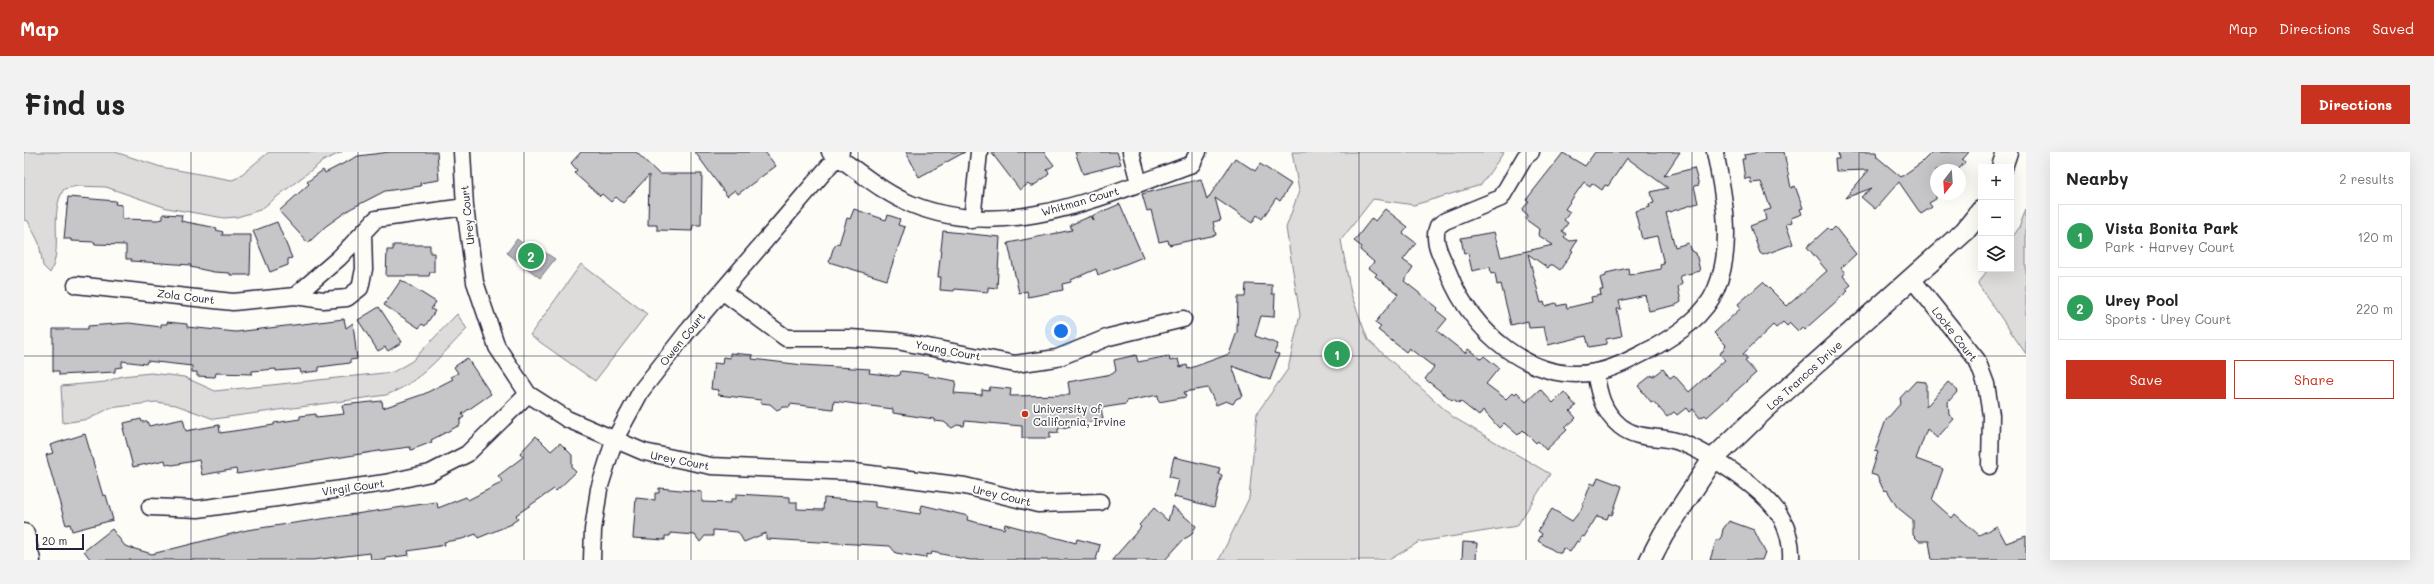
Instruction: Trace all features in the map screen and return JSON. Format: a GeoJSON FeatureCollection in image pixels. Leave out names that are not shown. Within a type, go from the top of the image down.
{"type":"FeatureCollection","features":[{"type":"Feature","properties":{"kind":"street","name":"Urey Court"},"geometry":{"type":"LineString","coordinates":[[462,152],[465,207],[475,282],[497,347],[528,394],[567,419],[614,441],[644,452],[711,466],[856,472],[965,486],[1038,504],[1100,502]]}},
{"type":"Feature","properties":{"kind":"street"},"geometry":{"type":"LineString","coordinates":[[972,220],[979,152]]}},
{"type":"Feature","properties":{"kind":"street"},"geometry":{"type":"LineString","coordinates":[[1131,152],[1139,183]]}},
{"type":"Feature","properties":{"kind":"street","name":"Whitman Court"},"geometry":{"type":"LineString","coordinates":[[836,154],[878,186],[910,204],[941,215],[972,220],[1026,216],[1063,208],[1192,164],[1198,152]]}},
{"type":"Feature","properties":{"kind":"street"},"geometry":{"type":"LineString","coordinates":[[1531,152],[1525,157],[1501,198],[1445,221],[1438,226],[1435,238],[1459,297],[1482,327],[1499,342],[1524,360],[1549,370],[1575,374],[1595,372],[1626,362],[1665,342],[1692,322],[1707,306],[1716,289],[1725,246],[1724,196],[1715,152]]}},
{"type":"Feature","properties":{"kind":"street"},"geometry":{"type":"LineString","coordinates":[[2003,164],[2007,152]]}},
{"type":"Feature","properties":{"kind":"street","name":"Owen Court"},"geometry":{"type":"LineString","coordinates":[[592,560],[596,510],[614,441],[641,391],[836,154]]}},
{"type":"Feature","properties":{"kind":"street"},"geometry":{"type":"LineString","coordinates":[[296,296],[339,258],[376,219],[465,207]]}},
{"type":"Feature","properties":{"kind":"street","name":"Los Trancos Drive"},"geometry":{"type":"LineString","coordinates":[[1650,560],[1663,535],[1713,459],[1766,408],[1965,231],[1978,215]]}},
{"type":"Feature","properties":{"kind":"street","name":"Zola Court"},"geometry":{"type":"LineString","coordinates":[[76,284],[233,302],[296,296],[323,300],[347,298],[360,288],[364,269],[363,233]]}},
{"type":"Feature","properties":{"kind":"street","name":"Locke Court"},"geometry":{"type":"LineString","coordinates":[[1912,279],[1977,360],[1986,384],[1991,415],[1990,466]]}},
{"type":"Feature","properties":{"kind":"street","name":"Young Court"},"geometry":{"type":"LineString","coordinates":[[722,291],[786,338],[850,338],[897,341],[955,351],[1015,364],[1057,358],[1109,337],[1183,319]]}},
{"type":"Feature","properties":{"kind":"street"},"geometry":{"type":"LineString","coordinates":[[1595,372],[1601,403],[1608,414],[1621,427],[1636,435],[1672,440],[1713,459],[1758,492],[1782,518],[1792,545],[1791,560]]}},
{"type":"Feature","properties":{"kind":"street","name":"Virgil Court"},"geometry":{"type":"LineString","coordinates":[[150,507],[198,509],[385,483],[430,474],[467,454],[528,394]]}},
{"type":"Feature","properties":{"kind":"street"},"geometry":{"type":"LineString","coordinates":[[24,534],[30,560]]}},
{"type":"Feature","properties":{"kind":"shaded area"},"geometry":{"type":"Polygon","coordinates":[[[24,152],[115,152],[161,167],[232,180],[237,178],[269,152],[342,152],[323,161],[260,210],[237,217],[224,218],[167,208],[106,187],[77,186],[64,189],[59,199],[57,209],[56,253],[50,273],[43,266],[39,243],[28,221],[24,220],[24,152]]]}},
{"type":"Feature","properties":{"kind":"shaded area"},"geometry":{"type":"Polygon","coordinates":[[[1292,152],[1504,152],[1481,185],[1414,205],[1373,199],[1341,240],[1351,294],[1368,340],[1453,417],[1550,474],[1517,526],[1419,542],[1389,560],[1219,560],[1249,498],[1257,413],[1288,369],[1300,315],[1286,228],[1299,191],[1292,152]]]}},
{"type":"Feature","properties":{"kind":"shaded area"},"geometry":{"type":"Polygon","coordinates":[[[2026,209],[2026,354],[1978,284],[1986,272],[2014,272],[2014,235],[2019,228],[2026,209]]]}},
{"type":"Feature","properties":{"kind":"shaded area"},"geometry":{"type":"Polygon","coordinates":[[[517,239],[534,252],[538,252],[540,249],[555,259],[540,278],[507,253],[517,239]]]}},
{"type":"Feature","properties":{"kind":"shaded area"},"geometry":{"type":"Polygon","coordinates":[[[581,264],[647,314],[595,381],[530,335],[581,264]]]}},
{"type":"Feature","properties":{"kind":"shaded area"},"geometry":{"type":"Polygon","coordinates":[[[457,314],[467,329],[430,367],[398,390],[386,395],[214,419],[176,405],[156,402],[110,408],[89,419],[63,423],[61,386],[105,382],[122,376],[151,373],[184,377],[215,391],[393,372],[412,361],[457,314]]]}},
{"type":"Feature","properties":{"kind":"building"},"geometry":{"type":"Polygon","coordinates":[[[390,152],[437,152],[439,180],[420,183],[421,186],[385,191],[350,209],[326,226],[308,243],[279,211],[309,184],[307,182],[323,170],[325,173],[358,156],[390,152]]]}},
{"type":"Feature","properties":{"kind":"building"},"geometry":{"type":"Polygon","coordinates":[[[581,152],[636,152],[659,174],[702,174],[701,225],[693,225],[692,231],[657,230],[657,225],[648,225],[649,175],[623,203],[616,197],[611,202],[602,194],[600,196],[574,173],[577,170],[571,163],[581,152]]]}},
{"type":"Feature","properties":{"kind":"building"},"geometry":{"type":"Polygon","coordinates":[[[695,152],[765,152],[776,166],[738,194],[735,190],[727,196],[695,152]]]}},
{"type":"Feature","properties":{"kind":"building"},"geometry":{"type":"Polygon","coordinates":[[[906,152],[965,152],[919,177],[906,152]]]}},
{"type":"Feature","properties":{"kind":"building"},"geometry":{"type":"Polygon","coordinates":[[[991,152],[1044,152],[1054,165],[1047,170],[1049,173],[1047,176],[1033,186],[1028,184],[1020,190],[991,152]]]}},
{"type":"Feature","properties":{"kind":"building"},"geometry":{"type":"Polygon","coordinates":[[[1075,152],[1117,152],[1121,164],[1083,174],[1075,152]]]}},
{"type":"Feature","properties":{"kind":"building"},"geometry":{"type":"Polygon","coordinates":[[[1595,152],[1680,152],[1664,176],[1694,168],[1699,185],[1694,186],[1698,203],[1666,213],[1675,247],[1688,243],[1691,251],[1696,253],[1700,271],[1680,276],[1682,284],[1678,287],[1681,302],[1676,305],[1649,311],[1645,295],[1619,301],[1621,309],[1617,309],[1622,336],[1606,339],[1606,344],[1589,347],[1586,336],[1548,345],[1544,327],[1529,328],[1528,321],[1511,325],[1501,284],[1497,285],[1495,273],[1491,274],[1490,267],[1472,271],[1468,253],[1464,254],[1461,238],[1494,232],[1501,257],[1553,245],[1538,235],[1539,229],[1525,219],[1528,215],[1522,210],[1529,201],[1526,200],[1563,153],[1585,166],[1595,152]],[[1627,158],[1608,186],[1605,185],[1602,190],[1592,183],[1590,186],[1584,182],[1565,209],[1570,212],[1564,220],[1568,223],[1562,231],[1566,234],[1564,237],[1570,241],[1577,240],[1571,250],[1573,251],[1560,270],[1553,265],[1550,265],[1548,268],[1528,254],[1541,303],[1544,302],[1545,306],[1556,303],[1557,306],[1566,304],[1567,308],[1592,302],[1591,297],[1601,295],[1600,290],[1603,290],[1600,278],[1606,276],[1606,273],[1628,268],[1629,275],[1661,269],[1660,265],[1664,264],[1657,236],[1642,239],[1635,211],[1650,207],[1649,204],[1654,203],[1651,192],[1668,188],[1627,158]]]}},
{"type":"Feature","properties":{"kind":"building"},"geometry":{"type":"Polygon","coordinates":[[[1761,152],[1784,152],[1791,188],[1795,186],[1803,208],[1800,209],[1802,214],[1791,218],[1792,222],[1786,224],[1793,244],[1763,255],[1760,253],[1750,226],[1766,220],[1764,211],[1771,209],[1761,182],[1751,183],[1750,178],[1745,179],[1742,159],[1745,159],[1744,155],[1761,152]]]}},
{"type":"Feature","properties":{"kind":"building"},"geometry":{"type":"Polygon","coordinates":[[[1838,152],[1876,152],[1877,157],[1901,177],[1922,162],[1932,152],[1969,152],[1962,160],[1965,162],[1963,164],[1930,164],[1930,200],[1934,200],[1929,203],[1932,207],[1921,214],[1899,182],[1875,209],[1861,197],[1872,188],[1845,198],[1869,170],[1836,171],[1835,159],[1839,159],[1838,152]]]}},
{"type":"Feature","properties":{"kind":"building"},"geometry":{"type":"Polygon","coordinates":[[[1235,158],[1255,171],[1260,164],[1291,184],[1280,201],[1276,198],[1262,219],[1257,215],[1252,223],[1215,198],[1221,220],[1213,222],[1216,235],[1169,245],[1168,240],[1159,242],[1151,210],[1147,211],[1142,194],[1201,179],[1207,200],[1235,158]]]}},
{"type":"Feature","properties":{"kind":"building"},"geometry":{"type":"Polygon","coordinates":[[[68,197],[116,201],[115,204],[122,205],[122,219],[158,220],[163,219],[163,214],[182,215],[181,221],[217,228],[216,230],[223,232],[222,235],[251,235],[250,275],[230,275],[230,273],[214,272],[190,267],[191,265],[131,261],[132,259],[126,259],[126,245],[94,244],[95,242],[71,241],[71,239],[64,239],[68,197]]]}},
{"type":"Feature","properties":{"kind":"building"},"geometry":{"type":"Polygon","coordinates":[[[1120,204],[1143,257],[1098,275],[1096,269],[1071,280],[1071,282],[1062,284],[1063,290],[1028,297],[1027,291],[1019,293],[1008,243],[1072,230],[1070,225],[1091,216],[1094,221],[1092,216],[1120,204]]]}},
{"type":"Feature","properties":{"kind":"building"},"geometry":{"type":"Polygon","coordinates":[[[854,209],[886,220],[888,215],[900,219],[898,225],[905,227],[887,280],[829,262],[833,249],[837,243],[839,244],[847,218],[850,219],[854,209]]]}},
{"type":"Feature","properties":{"kind":"building"},"geometry":{"type":"Polygon","coordinates":[[[1385,209],[1408,227],[1403,233],[1416,243],[1403,260],[1413,267],[1404,281],[1438,308],[1436,310],[1447,319],[1437,331],[1465,353],[1468,349],[1481,359],[1484,356],[1499,368],[1486,384],[1506,399],[1513,392],[1515,394],[1517,392],[1526,402],[1540,389],[1553,403],[1564,392],[1576,406],[1570,411],[1576,418],[1565,428],[1567,430],[1546,450],[1538,441],[1536,443],[1523,430],[1518,435],[1504,423],[1499,428],[1483,410],[1479,416],[1460,401],[1459,403],[1453,399],[1452,400],[1425,379],[1434,367],[1409,348],[1406,352],[1378,330],[1381,327],[1375,323],[1398,294],[1375,276],[1377,274],[1369,268],[1374,262],[1360,250],[1362,247],[1354,241],[1372,218],[1375,221],[1385,209]]]}},
{"type":"Feature","properties":{"kind":"building"},"geometry":{"type":"Polygon","coordinates":[[[277,222],[292,258],[288,259],[288,265],[270,272],[253,231],[277,222]]]}},
{"type":"Feature","properties":{"kind":"building"},"geometry":{"type":"Polygon","coordinates":[[[1835,227],[1856,254],[1841,268],[1845,273],[1843,276],[1851,285],[1846,289],[1848,291],[1804,330],[1802,327],[1798,331],[1790,323],[1787,326],[1783,322],[1776,328],[1773,325],[1743,354],[1748,359],[1745,361],[1756,373],[1707,417],[1705,415],[1700,418],[1693,409],[1689,412],[1686,408],[1677,415],[1674,412],[1667,417],[1653,401],[1651,402],[1638,386],[1652,375],[1653,377],[1663,369],[1670,378],[1674,375],[1689,392],[1725,360],[1720,354],[1726,345],[1714,333],[1741,308],[1738,304],[1763,282],[1787,306],[1827,271],[1807,247],[1828,228],[1831,231],[1835,227]]]}},
{"type":"Feature","properties":{"kind":"building"},"geometry":{"type":"Polygon","coordinates":[[[943,231],[1000,237],[997,288],[988,287],[988,292],[955,289],[954,291],[940,290],[941,277],[938,277],[943,231]]]}},
{"type":"Feature","properties":{"kind":"building"},"geometry":{"type":"Polygon","coordinates":[[[393,245],[430,245],[430,253],[434,253],[434,272],[430,272],[429,276],[386,276],[387,250],[393,250],[393,245]]]}},
{"type":"Feature","properties":{"kind":"building"},"geometry":{"type":"Polygon","coordinates":[[[401,280],[436,302],[431,309],[435,311],[425,326],[422,324],[419,328],[384,305],[401,280]]]}},
{"type":"Feature","properties":{"kind":"building"},"geometry":{"type":"Polygon","coordinates":[[[1246,284],[1272,285],[1272,294],[1275,294],[1274,317],[1261,316],[1255,336],[1278,344],[1274,353],[1279,354],[1270,380],[1232,366],[1243,396],[1236,399],[1233,404],[1226,401],[1216,405],[1208,388],[1184,392],[1186,397],[1159,402],[1158,395],[1127,401],[1126,404],[1101,408],[1103,419],[1058,429],[1058,433],[1050,432],[1050,438],[1022,438],[1022,426],[965,421],[964,426],[957,425],[952,428],[944,422],[934,421],[934,419],[893,413],[893,409],[834,401],[833,409],[790,404],[790,407],[783,407],[777,410],[770,404],[760,403],[761,400],[718,395],[719,390],[711,389],[714,363],[722,364],[723,357],[730,358],[730,353],[753,355],[752,359],[803,365],[870,369],[869,373],[896,376],[900,375],[901,371],[928,374],[928,376],[956,381],[954,393],[982,395],[982,390],[989,391],[990,387],[1011,389],[1010,396],[1070,395],[1068,382],[1112,374],[1116,371],[1114,360],[1136,355],[1138,362],[1169,356],[1170,361],[1178,359],[1180,367],[1187,365],[1188,369],[1229,354],[1237,332],[1238,297],[1245,297],[1246,284]]]}},
{"type":"Feature","properties":{"kind":"building"},"geometry":{"type":"Polygon","coordinates":[[[379,307],[402,342],[388,351],[385,347],[378,351],[358,320],[379,307]]]}},
{"type":"Feature","properties":{"kind":"building"},"geometry":{"type":"Polygon","coordinates":[[[344,319],[346,328],[353,323],[357,359],[350,360],[350,363],[319,367],[319,371],[301,373],[300,369],[276,371],[276,369],[252,371],[252,374],[216,373],[215,377],[197,376],[197,372],[192,372],[192,366],[147,361],[146,364],[122,361],[122,367],[115,368],[115,372],[59,375],[59,371],[53,371],[53,329],[88,329],[88,326],[129,323],[161,327],[161,324],[167,324],[167,322],[187,324],[187,327],[236,332],[344,319]]]}},
{"type":"Feature","properties":{"kind":"building"},"geometry":{"type":"Polygon","coordinates":[[[467,358],[491,394],[462,414],[464,417],[460,420],[460,425],[431,440],[432,442],[411,450],[410,447],[379,451],[237,474],[236,469],[202,475],[199,460],[173,465],[166,464],[165,460],[133,467],[123,428],[125,428],[124,423],[141,419],[142,422],[147,421],[149,426],[183,419],[186,431],[219,425],[220,433],[274,425],[274,423],[300,419],[300,416],[316,414],[316,417],[344,414],[342,405],[382,401],[383,408],[424,394],[453,379],[451,377],[458,373],[454,367],[467,358]]]}},
{"type":"Feature","properties":{"kind":"building"},"geometry":{"type":"Polygon","coordinates":[[[1916,381],[1926,382],[1926,407],[1948,382],[1958,391],[1948,402],[1949,415],[1954,419],[1937,438],[1927,429],[1916,459],[1943,469],[1932,500],[1952,518],[1955,514],[1979,535],[1997,526],[2006,543],[2026,536],[2026,560],[1932,560],[1929,541],[1919,541],[1913,535],[1913,520],[1897,507],[1887,490],[1884,491],[1877,476],[1871,474],[1878,452],[1875,451],[1886,420],[1901,403],[1900,398],[1916,381]]]}},
{"type":"Feature","properties":{"kind":"building"},"geometry":{"type":"Polygon","coordinates":[[[85,434],[103,496],[106,495],[113,520],[72,531],[70,524],[66,525],[46,455],[53,453],[50,445],[85,434]]]}},
{"type":"Feature","properties":{"kind":"building"},"geometry":{"type":"Polygon","coordinates":[[[536,436],[551,451],[560,443],[572,455],[572,468],[576,472],[556,491],[554,489],[516,515],[518,519],[512,524],[478,538],[476,534],[462,539],[444,542],[445,545],[408,551],[409,555],[386,558],[386,560],[371,560],[370,553],[313,560],[91,560],[84,551],[112,529],[125,546],[152,554],[247,530],[437,502],[438,508],[466,497],[468,500],[503,482],[498,476],[523,457],[520,453],[536,436]]]}},
{"type":"Feature","properties":{"kind":"building"},"geometry":{"type":"Polygon","coordinates":[[[1174,457],[1220,468],[1218,474],[1222,475],[1214,507],[1174,497],[1178,479],[1169,477],[1174,457]]]}},
{"type":"Feature","properties":{"kind":"building"},"geometry":{"type":"Polygon","coordinates":[[[1598,477],[1622,486],[1612,515],[1609,514],[1607,519],[1597,516],[1584,537],[1582,536],[1579,542],[1577,541],[1570,552],[1563,548],[1561,553],[1558,553],[1538,541],[1542,534],[1538,531],[1552,509],[1572,521],[1581,510],[1591,483],[1595,485],[1598,477]]]}},
{"type":"Feature","properties":{"kind":"building"},"geometry":{"type":"Polygon","coordinates":[[[659,488],[702,492],[702,502],[731,503],[731,499],[736,499],[736,494],[790,497],[790,502],[797,502],[797,509],[823,510],[824,498],[875,502],[875,507],[920,514],[922,505],[968,516],[967,520],[1004,529],[1005,524],[1076,543],[1077,539],[1100,545],[1096,560],[970,560],[932,552],[931,555],[926,554],[926,558],[896,553],[890,546],[766,539],[766,533],[744,542],[738,532],[713,530],[713,536],[705,536],[700,542],[695,535],[670,533],[670,536],[665,536],[665,540],[633,538],[636,498],[655,500],[655,493],[659,493],[659,488]]]}},
{"type":"Feature","properties":{"kind":"building"},"geometry":{"type":"Polygon","coordinates":[[[1172,506],[1196,526],[1191,535],[1184,539],[1165,560],[1112,560],[1141,527],[1139,525],[1154,508],[1168,521],[1172,506]]]}},
{"type":"Feature","properties":{"kind":"building"},"geometry":{"type":"Polygon","coordinates":[[[1729,521],[1754,530],[1765,552],[1762,560],[1710,560],[1716,541],[1721,539],[1723,529],[1729,521]]]}},
{"type":"Feature","properties":{"kind":"building"},"geometry":{"type":"Polygon","coordinates":[[[1463,542],[1477,543],[1476,560],[1462,560],[1463,542]]]}},
{"type":"Feature","properties":{"kind":"place","name":"Urey Pool"},"geometry":{"type":"Point","coordinates":[531,256]}},
{"type":"Feature","properties":{"kind":"place","name":"Vista Bonita Park"},"geometry":{"type":"Point","coordinates":[1337,354]}},
{"type":"Feature","properties":{"kind":"place","name":"University of California, Irvine"},"geometry":{"type":"Point","coordinates":[1025,414]}}]}
